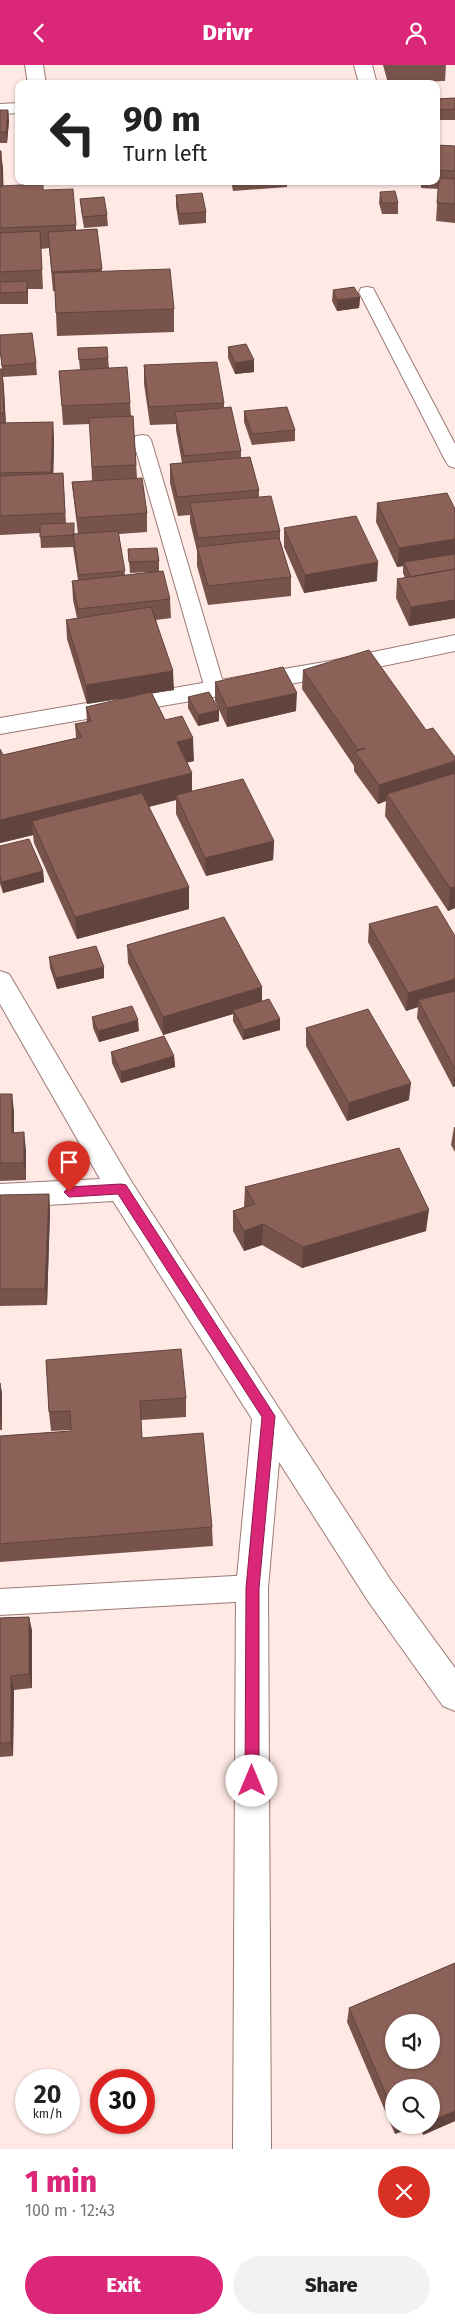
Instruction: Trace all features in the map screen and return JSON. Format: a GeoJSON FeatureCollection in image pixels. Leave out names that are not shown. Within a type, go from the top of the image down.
{"type":"FeatureCollection","features":[{"type":"Feature","properties":{"kind":"street"},"geometry":{"type":"LineString","coordinates":[[34,65],[36,80]]}},
{"type":"Feature","properties":{"kind":"street"},"geometry":{"type":"LineString","coordinates":[[363,65],[367,80]]}},
{"type":"Feature","properties":{"kind":"street"},"geometry":{"type":"LineString","coordinates":[[0,109],[15,108]]}},
{"type":"Feature","properties":{"kind":"street"},"geometry":{"type":"LineString","coordinates":[[0,727],[330,669],[455,643]]}},
{"type":"Feature","properties":{"kind":"street"},"geometry":{"type":"LineString","coordinates":[[0,981],[121,1189],[379,1590],[455,1695]]}},
{"type":"Feature","properties":{"kind":"street"},"geometry":{"type":"LineString","coordinates":[[0,1196],[121,1189]]}},
{"type":"Feature","properties":{"kind":"street"},"geometry":{"type":"LineString","coordinates":[[252,2149],[252,1588],[268,1416]]}},
{"type":"Feature","properties":{"kind":"lane"},"geometry":{"type":"LineString","coordinates":[[366,292],[455,462]]}},
{"type":"Feature","properties":{"kind":"lane"},"geometry":{"type":"LineString","coordinates":[[142,439],[215,689]]}},
{"type":"Feature","properties":{"kind":"lane"},"geometry":{"type":"LineString","coordinates":[[0,1602],[252,1588]]}},
{"type":"Feature","properties":{"kind":"building"},"geometry":{"type":"Polygon","coordinates":[[[455,98],[455,109],[440,110],[440,99],[455,98]]]}},
{"type":"Feature","properties":{"kind":"building"},"geometry":{"type":"Polygon","coordinates":[[[0,110],[8,110],[6,132],[0,132],[0,110]]]}},
{"type":"Feature","properties":{"kind":"building"},"geometry":{"type":"Polygon","coordinates":[[[440,145],[455,146],[455,171],[440,170],[440,145]]]}},
{"type":"Feature","properties":{"kind":"building"},"geometry":{"type":"Polygon","coordinates":[[[1,151],[2,186],[0,186],[1,151]]]}},
{"type":"Feature","properties":{"kind":"building"},"geometry":{"type":"Polygon","coordinates":[[[440,178],[455,179],[455,204],[437,203],[440,178]]]}},
{"type":"Feature","properties":{"kind":"building"},"geometry":{"type":"Polygon","coordinates":[[[43,185],[43,190],[73,189],[76,225],[0,228],[0,186],[43,185]]]}},
{"type":"Feature","properties":{"kind":"building"},"geometry":{"type":"Polygon","coordinates":[[[395,191],[398,203],[382,203],[380,192],[395,191]]]}},
{"type":"Feature","properties":{"kind":"building"},"geometry":{"type":"Polygon","coordinates":[[[202,193],[206,212],[179,214],[176,195],[202,193]]]}},
{"type":"Feature","properties":{"kind":"building"},"geometry":{"type":"Polygon","coordinates":[[[104,197],[107,215],[83,217],[80,199],[104,197]]]}},
{"type":"Feature","properties":{"kind":"building"},"geometry":{"type":"Polygon","coordinates":[[[97,229],[102,269],[52,272],[48,232],[97,229]]]}},
{"type":"Feature","properties":{"kind":"building"},"geometry":{"type":"Polygon","coordinates":[[[40,231],[42,270],[0,272],[0,233],[40,231]]]}},
{"type":"Feature","properties":{"kind":"building"},"geometry":{"type":"Polygon","coordinates":[[[170,269],[174,309],[56,313],[54,273],[170,269]]]}},
{"type":"Feature","properties":{"kind":"building"},"geometry":{"type":"Polygon","coordinates":[[[27,281],[27,292],[0,293],[0,282],[27,281]]]}},
{"type":"Feature","properties":{"kind":"building"},"geometry":{"type":"Polygon","coordinates":[[[354,287],[360,297],[337,300],[333,290],[354,287]]]}},
{"type":"Feature","properties":{"kind":"building"},"geometry":{"type":"Polygon","coordinates":[[[32,333],[36,363],[2,366],[0,335],[32,333]]]}},
{"type":"Feature","properties":{"kind":"building"},"geometry":{"type":"Polygon","coordinates":[[[246,344],[254,360],[235,363],[228,347],[246,344]]]}},
{"type":"Feature","properties":{"kind":"building"},"geometry":{"type":"Polygon","coordinates":[[[107,347],[108,358],[79,360],[78,348],[107,347]]]}},
{"type":"Feature","properties":{"kind":"building"},"geometry":{"type":"Polygon","coordinates":[[[217,362],[224,403],[149,407],[144,365],[217,362]]]}},
{"type":"Feature","properties":{"kind":"building"},"geometry":{"type":"Polygon","coordinates":[[[127,367],[130,403],[62,406],[59,371],[127,367]]]}},
{"type":"Feature","properties":{"kind":"building"},"geometry":{"type":"Polygon","coordinates":[[[0,369],[2,369],[4,413],[0,413],[0,369]]]}},
{"type":"Feature","properties":{"kind":"building"},"geometry":{"type":"Polygon","coordinates":[[[231,407],[241,451],[184,456],[175,412],[231,407]]]}},
{"type":"Feature","properties":{"kind":"building"},"geometry":{"type":"Polygon","coordinates":[[[287,407],[295,430],[252,434],[244,411],[287,407]]]}},
{"type":"Feature","properties":{"kind":"building"},"geometry":{"type":"Polygon","coordinates":[[[133,416],[136,465],[92,467],[89,418],[133,416]]]}},
{"type":"Feature","properties":{"kind":"building"},"geometry":{"type":"Polygon","coordinates":[[[53,422],[51,472],[0,473],[0,423],[53,422]]]}},
{"type":"Feature","properties":{"kind":"building"},"geometry":{"type":"Polygon","coordinates":[[[250,457],[259,490],[177,497],[170,464],[250,457]]]}},
{"type":"Feature","properties":{"kind":"building"},"geometry":{"type":"Polygon","coordinates":[[[63,473],[65,513],[0,516],[0,476],[63,473]]]}},
{"type":"Feature","properties":{"kind":"building"},"geometry":{"type":"Polygon","coordinates":[[[142,478],[147,513],[77,518],[72,482],[142,478]]]}},
{"type":"Feature","properties":{"kind":"building"},"geometry":{"type":"Polygon","coordinates":[[[447,493],[455,509],[455,539],[399,548],[377,503],[447,493]]]}},
{"type":"Feature","properties":{"kind":"building"},"geometry":{"type":"Polygon","coordinates":[[[271,496],[280,531],[198,538],[190,503],[271,496]]]}},
{"type":"Feature","properties":{"kind":"building"},"geometry":{"type":"Polygon","coordinates":[[[356,516],[378,562],[305,575],[284,528],[356,516]]]}},
{"type":"Feature","properties":{"kind":"building"},"geometry":{"type":"Polygon","coordinates":[[[74,523],[73,535],[40,537],[40,524],[74,523]]]}},
{"type":"Feature","properties":{"kind":"building"},"geometry":{"type":"Polygon","coordinates":[[[118,531],[125,571],[79,575],[73,534],[118,531]]]}},
{"type":"Feature","properties":{"kind":"building"},"geometry":{"type":"Polygon","coordinates":[[[279,538],[291,577],[208,586],[197,547],[279,538]]]}},
{"type":"Feature","properties":{"kind":"building"},"geometry":{"type":"Polygon","coordinates":[[[157,548],[159,561],[129,562],[128,549],[157,548]]]}},
{"type":"Feature","properties":{"kind":"building"},"geometry":{"type":"Polygon","coordinates":[[[455,554],[455,569],[411,577],[404,562],[455,554]]]}},
{"type":"Feature","properties":{"kind":"building"},"geometry":{"type":"Polygon","coordinates":[[[455,569],[455,600],[411,607],[397,579],[455,569]]]}},
{"type":"Feature","properties":{"kind":"building"},"geometry":{"type":"Polygon","coordinates":[[[163,571],[170,599],[78,609],[72,581],[163,571]]]}},
{"type":"Feature","properties":{"kind":"building"},"geometry":{"type":"Polygon","coordinates":[[[151,607],[173,671],[86,685],[66,620],[151,607]]]}},
{"type":"Feature","properties":{"kind":"building"},"geometry":{"type":"Polygon","coordinates":[[[369,650],[426,730],[433,728],[455,757],[455,761],[379,785],[355,752],[365,748],[358,750],[303,670],[369,650]]]}},
{"type":"Feature","properties":{"kind":"building"},"geometry":{"type":"Polygon","coordinates":[[[283,667],[297,693],[227,708],[215,682],[283,667]]]}},
{"type":"Feature","properties":{"kind":"building"},"geometry":{"type":"Polygon","coordinates":[[[151,692],[165,720],[182,716],[193,738],[177,742],[192,773],[0,820],[0,749],[3,755],[82,737],[75,724],[91,721],[86,707],[151,692]]]}},
{"type":"Feature","properties":{"kind":"building"},"geometry":{"type":"Polygon","coordinates":[[[209,692],[219,710],[198,715],[188,697],[209,692]]]}},
{"type":"Feature","properties":{"kind":"building"},"geometry":{"type":"Polygon","coordinates":[[[455,773],[455,887],[450,888],[387,794],[455,773]]]}},
{"type":"Feature","properties":{"kind":"building"},"geometry":{"type":"Polygon","coordinates":[[[243,779],[274,841],[205,858],[176,795],[243,779]]]}},
{"type":"Feature","properties":{"kind":"building"},"geometry":{"type":"Polygon","coordinates":[[[142,793],[189,887],[75,917],[32,821],[142,793]]]}},
{"type":"Feature","properties":{"kind":"building"},"geometry":{"type":"Polygon","coordinates":[[[29,839],[43,871],[2,882],[0,876],[0,846],[29,839]]]}},
{"type":"Feature","properties":{"kind":"building"},"geometry":{"type":"Polygon","coordinates":[[[437,906],[455,936],[455,979],[408,993],[369,924],[437,906]]]}},
{"type":"Feature","properties":{"kind":"building"},"geometry":{"type":"Polygon","coordinates":[[[224,917],[262,987],[163,1017],[127,945],[224,917]]]}},
{"type":"Feature","properties":{"kind":"building"},"geometry":{"type":"Polygon","coordinates":[[[96,946],[104,967],[56,978],[49,957],[96,946]]]}},
{"type":"Feature","properties":{"kind":"building"},"geometry":{"type":"Polygon","coordinates":[[[455,991],[455,1069],[418,1000],[455,991]]]}},
{"type":"Feature","properties":{"kind":"building"},"geometry":{"type":"Polygon","coordinates":[[[269,999],[280,1019],[244,1030],[233,1010],[269,999]]]}},
{"type":"Feature","properties":{"kind":"building"},"geometry":{"type":"Polygon","coordinates":[[[132,1006],[138,1020],[98,1031],[92,1017],[132,1006]]]}},
{"type":"Feature","properties":{"kind":"building"},"geometry":{"type":"Polygon","coordinates":[[[368,1009],[411,1083],[349,1103],[306,1028],[368,1009]]]}},
{"type":"Feature","properties":{"kind":"building"},"geometry":{"type":"Polygon","coordinates":[[[164,1036],[174,1056],[121,1072],[111,1052],[164,1036]]]}},
{"type":"Feature","properties":{"kind":"building"},"geometry":{"type":"Polygon","coordinates":[[[0,1094],[12,1094],[12,1133],[24,1132],[24,1163],[0,1163],[0,1094]]]}},
{"type":"Feature","properties":{"kind":"building"},"geometry":{"type":"Polygon","coordinates":[[[399,1148],[429,1210],[303,1247],[263,1224],[244,1231],[233,1211],[255,1204],[245,1187],[399,1148]]]}},
{"type":"Feature","properties":{"kind":"building"},"geometry":{"type":"Polygon","coordinates":[[[49,1194],[45,1289],[0,1289],[0,1195],[49,1194]]]}},
{"type":"Feature","properties":{"kind":"building"},"geometry":{"type":"Polygon","coordinates":[[[181,1349],[186,1398],[140,1401],[142,1438],[203,1433],[212,1527],[0,1544],[0,1436],[71,1431],[70,1411],[49,1412],[46,1360],[181,1349]]]}},
{"type":"Feature","properties":{"kind":"building"},"geometry":{"type":"Polygon","coordinates":[[[0,1383],[1,1421],[0,1421],[0,1383]]]}},
{"type":"Feature","properties":{"kind":"building"},"geometry":{"type":"Polygon","coordinates":[[[29,1617],[29,1674],[11,1676],[11,1743],[0,1743],[0,1618],[29,1617]]]}},
{"type":"Feature","properties":{"kind":"building"},"geometry":{"type":"Polygon","coordinates":[[[455,1963],[455,2111],[440,2117],[440,2079],[385,2079],[385,2092],[349,2008],[455,1963]]]}},
{"type":"Feature","properties":{"kind":"route"},"geometry":{"type":"LineString","coordinates":[[69,1192],[121,1189],[268,1416],[252,1588],[252,1781]]}}]}
